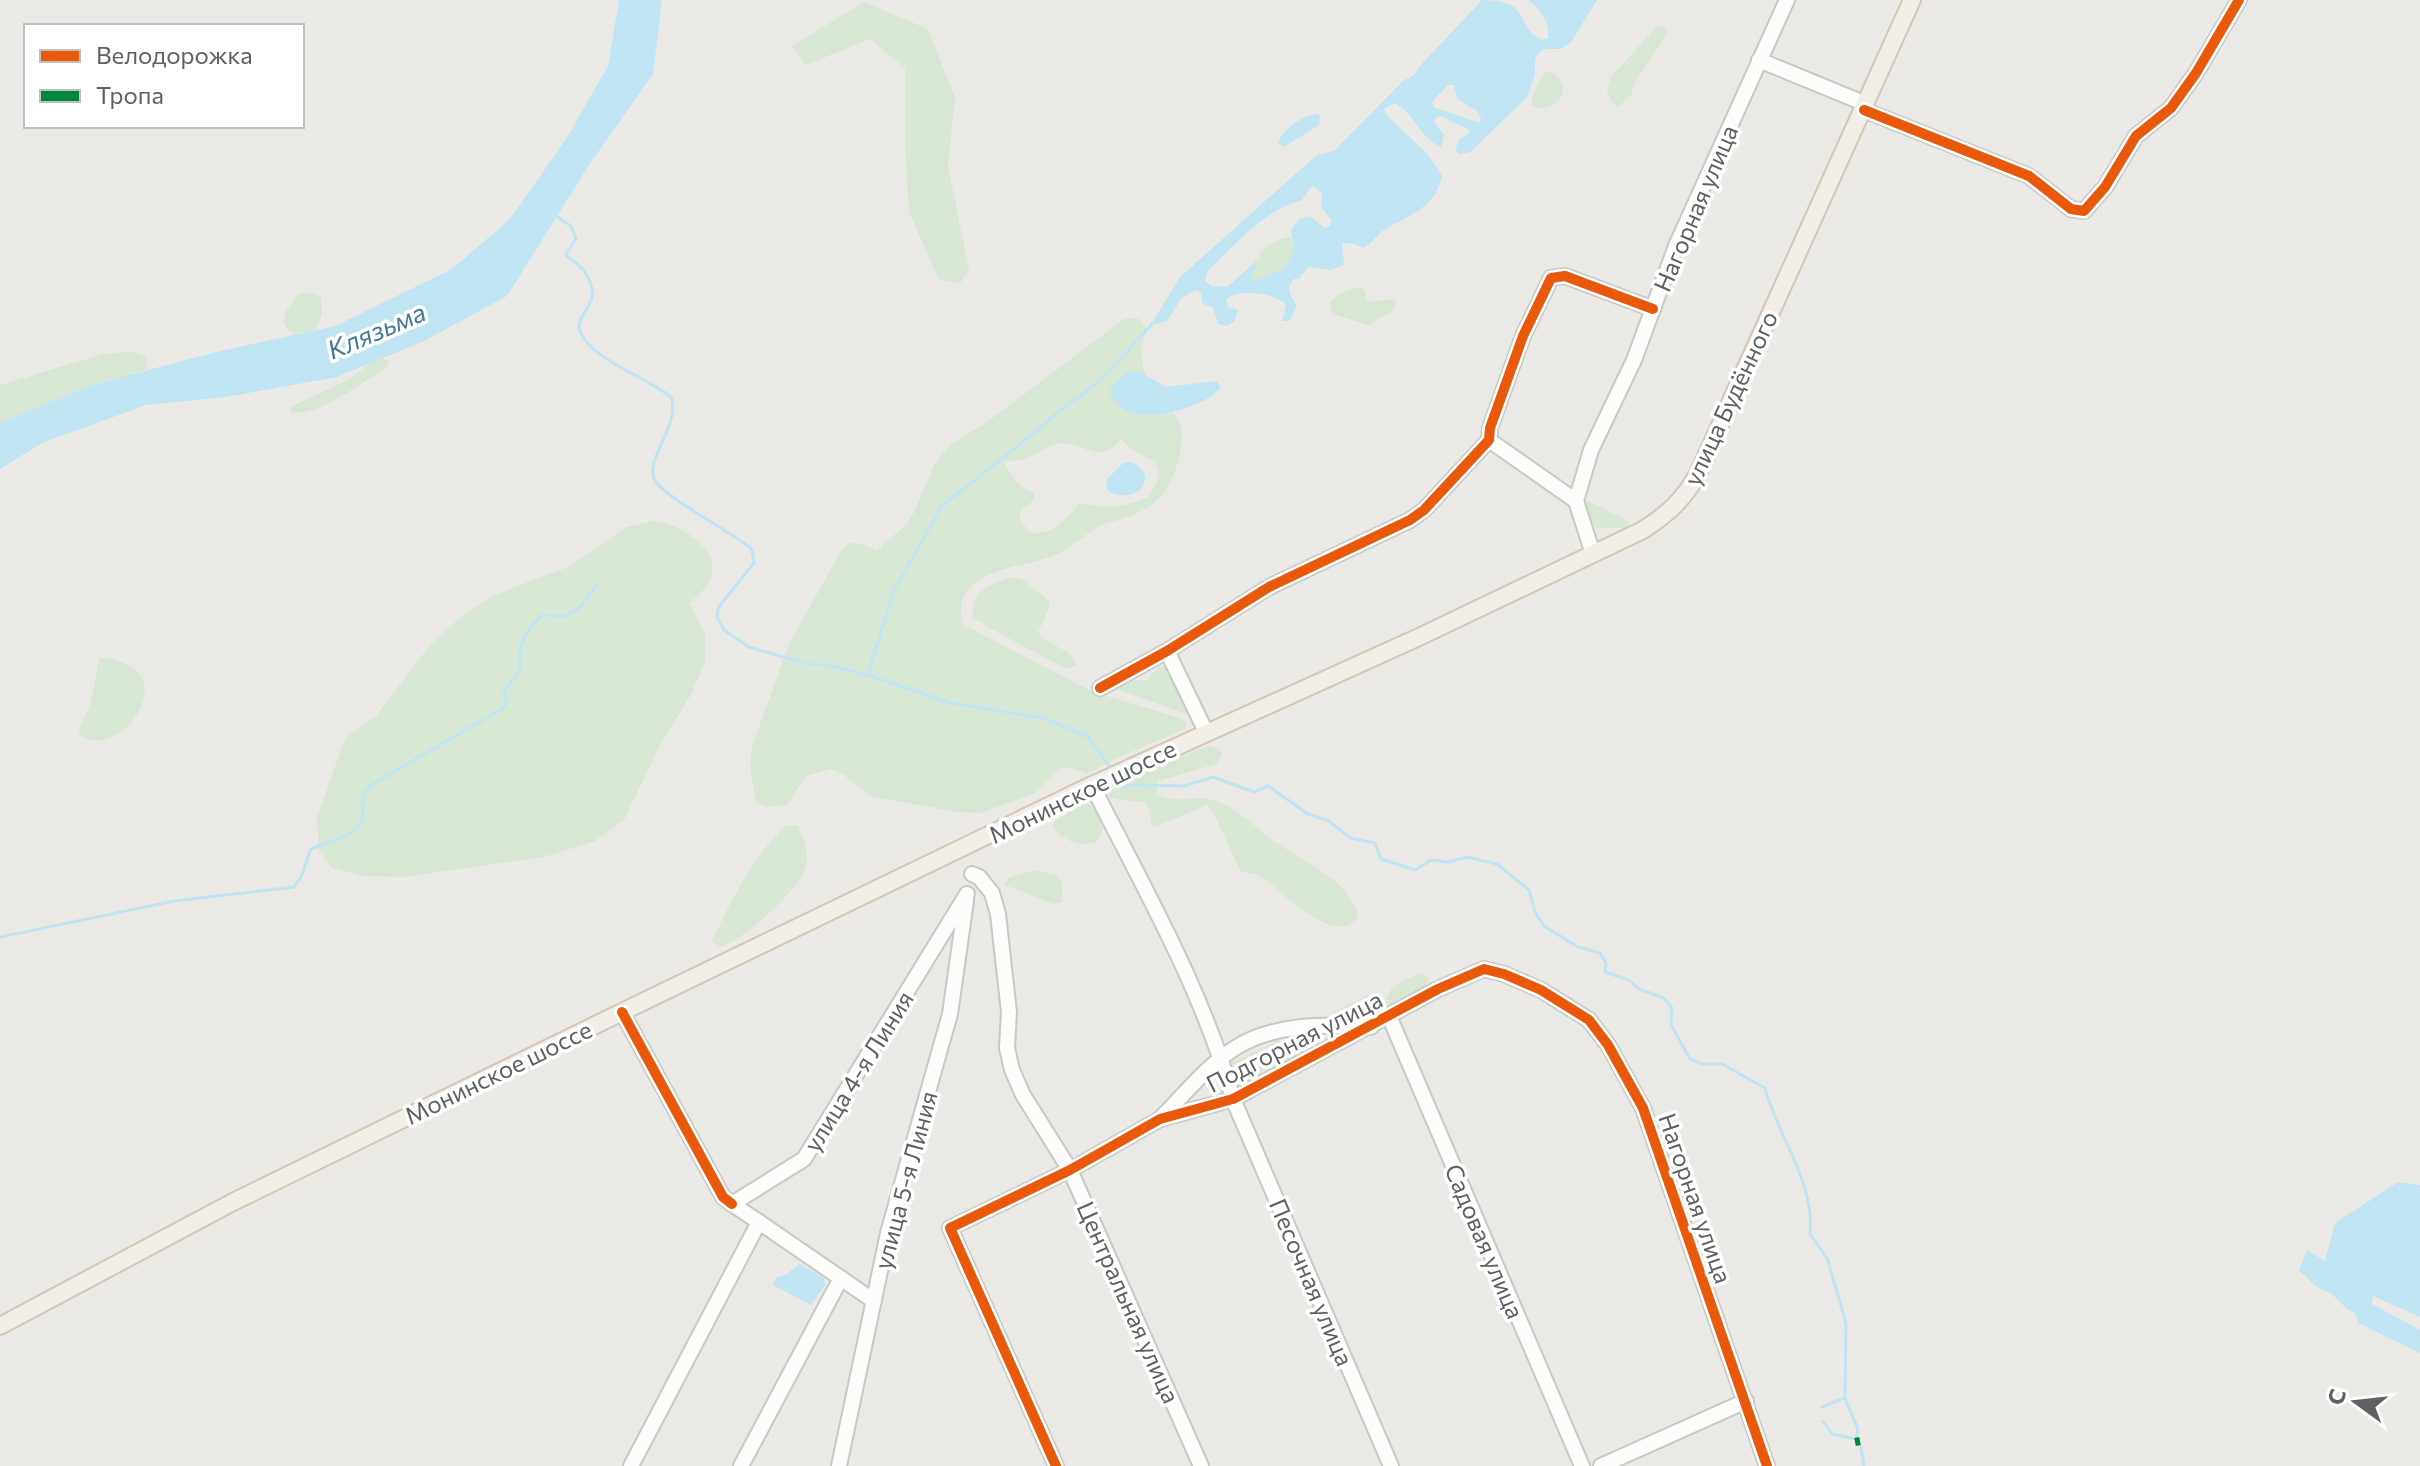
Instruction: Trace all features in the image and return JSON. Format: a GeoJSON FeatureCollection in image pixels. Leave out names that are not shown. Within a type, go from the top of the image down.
{"type":"FeatureCollection","features":[{"type":"Feature","properties":{"kind":"main road","name":"улица Будённого"},"geometry":{"type":"LineString","coordinates":[[1212,729],[1419,637],[1643,530],[1683,499],[1698,474],[1912,0]]}},
{"type":"Feature","properties":{"kind":"main road","name":"Монинское шоссе"},"geometry":{"type":"LineString","coordinates":[[0,1326],[233,1202],[1212,729]]}},
{"type":"Feature","properties":{"kind":"street","name":"Нагорная улица"},"geometry":{"type":"LineString","coordinates":[[1576,501],[1591,450],[1634,360],[1676,246],[1787,0]]}},
{"type":"Feature","properties":{"kind":"street"},"geometry":{"type":"LineString","coordinates":[[1759,60],[2029,176],[2071,209],[2084,211],[2105,187],[2136,136],[2171,108],[2196,73],[2239,0]]}},
{"type":"Feature","properties":{"kind":"street"},"geometry":{"type":"LineString","coordinates":[[1100,688],[1167,651],[1269,587],[1410,520],[1430,504],[1489,440],[1490,428],[1523,336],[1551,278],[1565,276],[1653,309]]}},
{"type":"Feature","properties":{"kind":"street"},"geometry":{"type":"LineString","coordinates":[[1489,440],[1576,501],[1593,554]]}},
{"type":"Feature","properties":{"kind":"street"},"geometry":{"type":"LineString","coordinates":[[1167,651],[1212,729]]}},
{"type":"Feature","properties":{"kind":"street"},"geometry":{"type":"LineString","coordinates":[[1092,785],[1161,918],[1222,1058]]}},
{"type":"Feature","properties":{"kind":"street","name":"Центральная улица"},"geometry":{"type":"LineString","coordinates":[[959,850],[972,874],[979,877],[992,893],[998,914],[1009,1012],[1007,1048],[1012,1070],[1023,1095],[1070,1170],[1201,1466]]}},
{"type":"Feature","properties":{"kind":"street"},"geometry":{"type":"LineString","coordinates":[[967,894],[972,874]]}},
{"type":"Feature","properties":{"kind":"street","name":"улица 4-я Линия"},"geometry":{"type":"LineString","coordinates":[[732,1204],[804,1159],[967,894]]}},
{"type":"Feature","properties":{"kind":"street","name":"улица 5-я Линия"},"geometry":{"type":"LineString","coordinates":[[839,1466],[888,1233],[950,1014],[967,894]]}},
{"type":"Feature","properties":{"kind":"street","name":"Нагорная улица"},"geometry":{"type":"LineString","coordinates":[[1484,969],[1504,974],[1566,1005],[1589,1020],[1608,1045],[1643,1108],[1767,1466]]}},
{"type":"Feature","properties":{"kind":"street","name":"Подгорная улица"},"geometry":{"type":"LineString","coordinates":[[1056,1466],[950,1228],[1070,1170],[1160,1119],[1233,1099],[1484,969]]}},
{"type":"Feature","properties":{"kind":"street"},"geometry":{"type":"LineString","coordinates":[[622,1012],[723,1197],[874,1301]]}},
{"type":"Feature","properties":{"kind":"street","name":"Садовая улица"},"geometry":{"type":"LineString","coordinates":[[1389,1016],[1582,1466]]}},
{"type":"Feature","properties":{"kind":"street"},"geometry":{"type":"LineString","coordinates":[[1160,1119],[1222,1058],[1250,1040],[1274,1032],[1343,1025],[1396,1032]]}},
{"type":"Feature","properties":{"kind":"street","name":"Песочная улица"},"geometry":{"type":"LineString","coordinates":[[1222,1058],[1233,1099],[1391,1466]]}},
{"type":"Feature","properties":{"kind":"street"},"geometry":{"type":"LineString","coordinates":[[631,1466],[759,1222]]}},
{"type":"Feature","properties":{"kind":"street"},"geometry":{"type":"LineString","coordinates":[[741,1466],[841,1278]]}},
{"type":"Feature","properties":{"kind":"street"},"geometry":{"type":"LineString","coordinates":[[1601,1466],[1746,1401]]}},
{"type":"Feature","properties":{"kind":"green space"},"geometry":{"type":"Polygon","coordinates":[[[864,2],[928,29],[955,98],[948,166],[969,270],[960,283],[939,280],[909,212],[905,68],[870,39],[806,65],[792,46],[864,2]]]}},
{"type":"Feature","properties":{"kind":"green space"},"geometry":{"type":"Polygon","coordinates":[[[1657,26],[1667,29],[1666,35],[1635,82],[1631,95],[1619,106],[1612,103],[1607,91],[1610,78],[1657,26]]]}},
{"type":"Feature","properties":{"kind":"green space"},"geometry":{"type":"Polygon","coordinates":[[[1547,71],[1561,82],[1561,96],[1550,106],[1532,106],[1536,87],[1547,71]]]}},
{"type":"Feature","properties":{"kind":"green space"},"geometry":{"type":"Polygon","coordinates":[[[1291,237],[1294,250],[1283,270],[1252,281],[1257,265],[1254,263],[1261,252],[1274,242],[1291,237]]]}},
{"type":"Feature","properties":{"kind":"green space"},"geometry":{"type":"Polygon","coordinates":[[[1364,289],[1367,302],[1394,299],[1393,311],[1368,325],[1333,314],[1330,303],[1333,300],[1343,292],[1364,289]]]}},
{"type":"Feature","properties":{"kind":"green space"},"geometry":{"type":"Polygon","coordinates":[[[313,293],[321,297],[322,314],[316,330],[295,334],[285,325],[285,315],[299,294],[313,293]]]}},
{"type":"Feature","properties":{"kind":"green space"},"geometry":{"type":"Polygon","coordinates":[[[1136,318],[1147,329],[1141,351],[1145,376],[1140,372],[1145,415],[1173,412],[1181,428],[1180,451],[1167,489],[1146,508],[1101,525],[1055,555],[1008,568],[978,581],[967,591],[961,605],[962,623],[1093,692],[1177,717],[1186,723],[1186,729],[1117,758],[1088,774],[1061,768],[1036,793],[981,813],[872,797],[831,769],[806,776],[787,805],[767,807],[756,803],[750,768],[752,748],[763,715],[790,642],[841,551],[850,543],[864,544],[876,551],[907,524],[935,463],[951,444],[983,425],[1124,319],[1136,318]],[[1121,439],[1114,447],[1100,452],[1059,443],[1029,457],[1004,462],[1019,484],[1034,492],[1034,500],[1021,510],[1019,518],[1029,532],[1052,529],[1064,521],[1079,503],[1114,506],[1148,497],[1159,474],[1157,467],[1121,439]]]}},
{"type":"Feature","properties":{"kind":"green space"},"geometry":{"type":"Polygon","coordinates":[[[103,354],[142,354],[147,359],[146,370],[88,386],[0,423],[0,385],[103,354]]]}},
{"type":"Feature","properties":{"kind":"green space"},"geometry":{"type":"Polygon","coordinates":[[[383,358],[389,361],[388,366],[341,396],[314,409],[291,412],[291,407],[350,379],[368,364],[383,358]]]}},
{"type":"Feature","properties":{"kind":"green space"},"geometry":{"type":"Polygon","coordinates":[[[1585,499],[1628,521],[1629,525],[1626,528],[1596,528],[1585,509],[1585,499]]]}},
{"type":"Feature","properties":{"kind":"green space"},"geometry":{"type":"Polygon","coordinates":[[[653,521],[670,525],[698,541],[712,563],[711,576],[704,589],[689,603],[705,634],[705,662],[692,693],[661,743],[624,820],[595,841],[544,857],[404,877],[363,876],[332,868],[319,851],[317,818],[345,738],[376,716],[430,645],[461,617],[492,596],[570,566],[627,527],[653,521]]]}},
{"type":"Feature","properties":{"kind":"green space"},"geometry":{"type":"Polygon","coordinates":[[[1012,577],[1023,580],[1049,601],[1050,607],[1038,632],[1069,654],[1076,665],[1067,669],[973,617],[978,595],[1012,577]]]}},
{"type":"Feature","properties":{"kind":"green space"},"geometry":{"type":"Polygon","coordinates":[[[100,658],[125,664],[139,675],[145,688],[143,703],[135,718],[123,730],[108,738],[93,740],[79,734],[79,730],[90,704],[100,658]]]}},
{"type":"Feature","properties":{"kind":"green space"},"geometry":{"type":"Polygon","coordinates":[[[1158,667],[1170,669],[1190,710],[1186,714],[1111,687],[1124,681],[1148,680],[1158,667]]]}},
{"type":"Feature","properties":{"kind":"green space"},"geometry":{"type":"Polygon","coordinates":[[[1207,746],[1219,749],[1222,754],[1216,764],[1158,781],[1157,793],[1175,800],[1210,799],[1235,811],[1272,840],[1323,872],[1346,892],[1358,916],[1349,925],[1325,923],[1298,907],[1266,880],[1241,872],[1207,805],[1155,827],[1144,802],[1109,796],[1109,791],[1116,784],[1207,746]]]}},
{"type":"Feature","properties":{"kind":"green space"},"geometry":{"type":"Polygon","coordinates":[[[1081,804],[1091,806],[1098,815],[1103,828],[1097,842],[1072,842],[1052,826],[1081,804]]]}},
{"type":"Feature","properties":{"kind":"green space"},"geometry":{"type":"Polygon","coordinates":[[[787,825],[798,826],[806,847],[805,869],[800,879],[769,914],[743,935],[721,947],[712,942],[744,879],[764,849],[787,825]]]}},
{"type":"Feature","properties":{"kind":"green space"},"geometry":{"type":"Polygon","coordinates":[[[1034,870],[1056,875],[1062,882],[1062,902],[1053,904],[1005,885],[1008,878],[1034,870]]]}},
{"type":"Feature","properties":{"kind":"green space"},"geometry":{"type":"Polygon","coordinates":[[[1422,973],[1429,979],[1418,993],[1395,1005],[1386,1003],[1394,987],[1422,973]]]}},
{"type":"Feature","properties":{"kind":"green space"},"geometry":{"type":"Polygon","coordinates":[[[1374,992],[1380,993],[1381,1003],[1374,1016],[1359,1020],[1333,1017],[1333,1012],[1374,992]]]}},
{"type":"Feature","properties":{"kind":"green space"},"geometry":{"type":"Polygon","coordinates":[[[1314,1034],[1317,1039],[1315,1050],[1243,1089],[1235,1087],[1230,1064],[1276,1041],[1314,1034]]]}},
{"type":"Feature","properties":{"kind":"water","name":"Клязьма"},"geometry":{"type":"Polygon","coordinates":[[[619,0],[662,0],[653,74],[589,165],[507,296],[424,341],[337,377],[226,397],[146,405],[42,443],[0,469],[0,423],[88,386],[216,352],[335,326],[452,269],[510,219],[566,139],[608,66],[619,0]]]}},
{"type":"Feature","properties":{"kind":"water"},"geometry":{"type":"Polygon","coordinates":[[[1482,0],[1509,4],[1521,15],[1533,34],[1542,40],[1548,38],[1546,21],[1528,0],[1597,0],[1571,42],[1561,49],[1545,49],[1539,53],[1527,97],[1470,152],[1459,154],[1455,150],[1460,139],[1469,133],[1468,129],[1440,116],[1435,118],[1434,122],[1444,135],[1441,147],[1428,138],[1402,107],[1395,103],[1384,108],[1386,115],[1427,153],[1442,176],[1439,186],[1421,208],[1384,230],[1363,248],[1342,243],[1344,265],[1331,270],[1308,267],[1299,279],[1294,279],[1289,290],[1297,307],[1289,321],[1282,321],[1286,305],[1281,301],[1248,293],[1226,299],[1228,307],[1238,310],[1234,322],[1227,326],[1218,324],[1213,308],[1202,303],[1201,293],[1195,290],[1181,299],[1167,321],[1151,325],[1180,277],[1317,155],[1334,151],[1482,0]],[[1448,85],[1432,102],[1434,107],[1479,123],[1481,117],[1477,111],[1457,99],[1454,85],[1448,85]],[[1312,186],[1302,200],[1275,212],[1251,229],[1208,270],[1205,281],[1211,286],[1227,287],[1254,263],[1257,265],[1252,281],[1283,270],[1294,250],[1291,231],[1299,219],[1310,216],[1325,228],[1330,226],[1331,220],[1321,206],[1322,193],[1312,186]]]}},
{"type":"Feature","properties":{"kind":"water"},"geometry":{"type":"Polygon","coordinates":[[[1315,114],[1320,115],[1319,125],[1284,147],[1278,142],[1294,124],[1315,114]]]}},
{"type":"Feature","properties":{"kind":"water"},"geometry":{"type":"Polygon","coordinates":[[[1128,372],[1140,372],[1166,387],[1217,381],[1220,388],[1191,406],[1151,415],[1139,414],[1124,409],[1110,395],[1111,387],[1128,372]]]}},
{"type":"Feature","properties":{"kind":"water"},"geometry":{"type":"Polygon","coordinates":[[[1131,462],[1140,467],[1144,474],[1142,488],[1127,495],[1107,490],[1106,480],[1123,463],[1131,462]]]}},
{"type":"Feature","properties":{"kind":"water"},"geometry":{"type":"Polygon","coordinates":[[[2398,1182],[2420,1185],[2420,1317],[2373,1296],[2372,1304],[2420,1330],[2420,1353],[2358,1323],[2356,1314],[2332,1294],[2317,1287],[2299,1270],[2307,1250],[2325,1261],[2335,1223],[2398,1182]]]}},
{"type":"Feature","properties":{"kind":"water"},"geometry":{"type":"Polygon","coordinates":[[[799,1264],[824,1278],[825,1285],[811,1305],[773,1285],[776,1278],[799,1264]]]}},
{"type":"Feature","properties":{"kind":"waterway"},"geometry":{"type":"LineString","coordinates":[[556,216],[571,226],[576,238],[566,255],[582,269],[590,283],[591,300],[579,326],[587,343],[609,361],[672,398],[671,421],[653,466],[655,481],[673,497],[752,549],[754,563],[718,608],[717,617],[724,630],[749,647],[807,664],[827,665],[868,675],[951,703],[1044,718],[1088,737],[1110,767]]}},
{"type":"Feature","properties":{"kind":"waterway"},"geometry":{"type":"LineString","coordinates":[[868,675],[894,590],[942,506],[1089,389],[1152,324]]}},
{"type":"Feature","properties":{"kind":"waterway"},"geometry":{"type":"LineString","coordinates":[[0,937],[174,901],[294,887],[311,849],[348,835],[362,822],[364,793],[371,785],[502,709],[507,702],[504,691],[518,673],[522,643],[530,628],[543,615],[563,616],[574,612],[598,583]]}},
{"type":"Feature","properties":{"kind":"waterway"},"geometry":{"type":"LineString","coordinates":[[1125,785],[1184,786],[1213,777],[1254,792],[1268,786],[1308,814],[1329,821],[1350,838],[1375,843],[1381,859],[1415,870],[1431,860],[1448,862],[1467,857],[1497,864],[1529,890],[1535,912],[1544,926],[1578,947],[1600,953],[1606,963],[1605,972],[1664,998],[1672,1008],[1671,1025],[1690,1059],[1703,1064],[1722,1064],[1765,1088],[1807,1196],[1810,1234],[1827,1258],[1846,1323],[1845,1398],[1858,1429],[1856,1439],[1861,1447],[1864,1466]]}},
{"type":"Feature","properties":{"kind":"waterway"},"geometry":{"type":"LineString","coordinates":[[1822,1407],[1844,1398]]}},
{"type":"Feature","properties":{"kind":"waterway"},"geometry":{"type":"LineString","coordinates":[[1823,1421],[1832,1434],[1856,1439]]}},
{"type":"Feature","properties":{"kind":"marked path"},"geometry":{"type":"LineString","coordinates":[[1855,1442],[1860,1441]]}},
{"type":"Feature","properties":{"kind":"cycle path"},"geometry":{"type":"LineString","coordinates":[[1864,110],[2029,176],[2071,209],[2084,211],[2105,187],[2136,136],[2171,108],[2196,73],[2239,0]]}},
{"type":"Feature","properties":{"kind":"cycle path"},"geometry":{"type":"LineString","coordinates":[[1100,688],[1167,651],[1269,587],[1410,520],[1424,510],[1489,440],[1490,428],[1523,336],[1551,278],[1565,276],[1653,309]]}},
{"type":"Feature","properties":{"kind":"cycle path"},"geometry":{"type":"LineString","coordinates":[[1056,1466],[950,1228],[1070,1170],[1160,1119],[1233,1099],[1438,989],[1484,969],[1541,990],[1589,1020],[1608,1045],[1643,1108],[1767,1466]]}},
{"type":"Feature","properties":{"kind":"cycle path"},"geometry":{"type":"LineString","coordinates":[[622,1012],[723,1197],[732,1204]]}}]}
